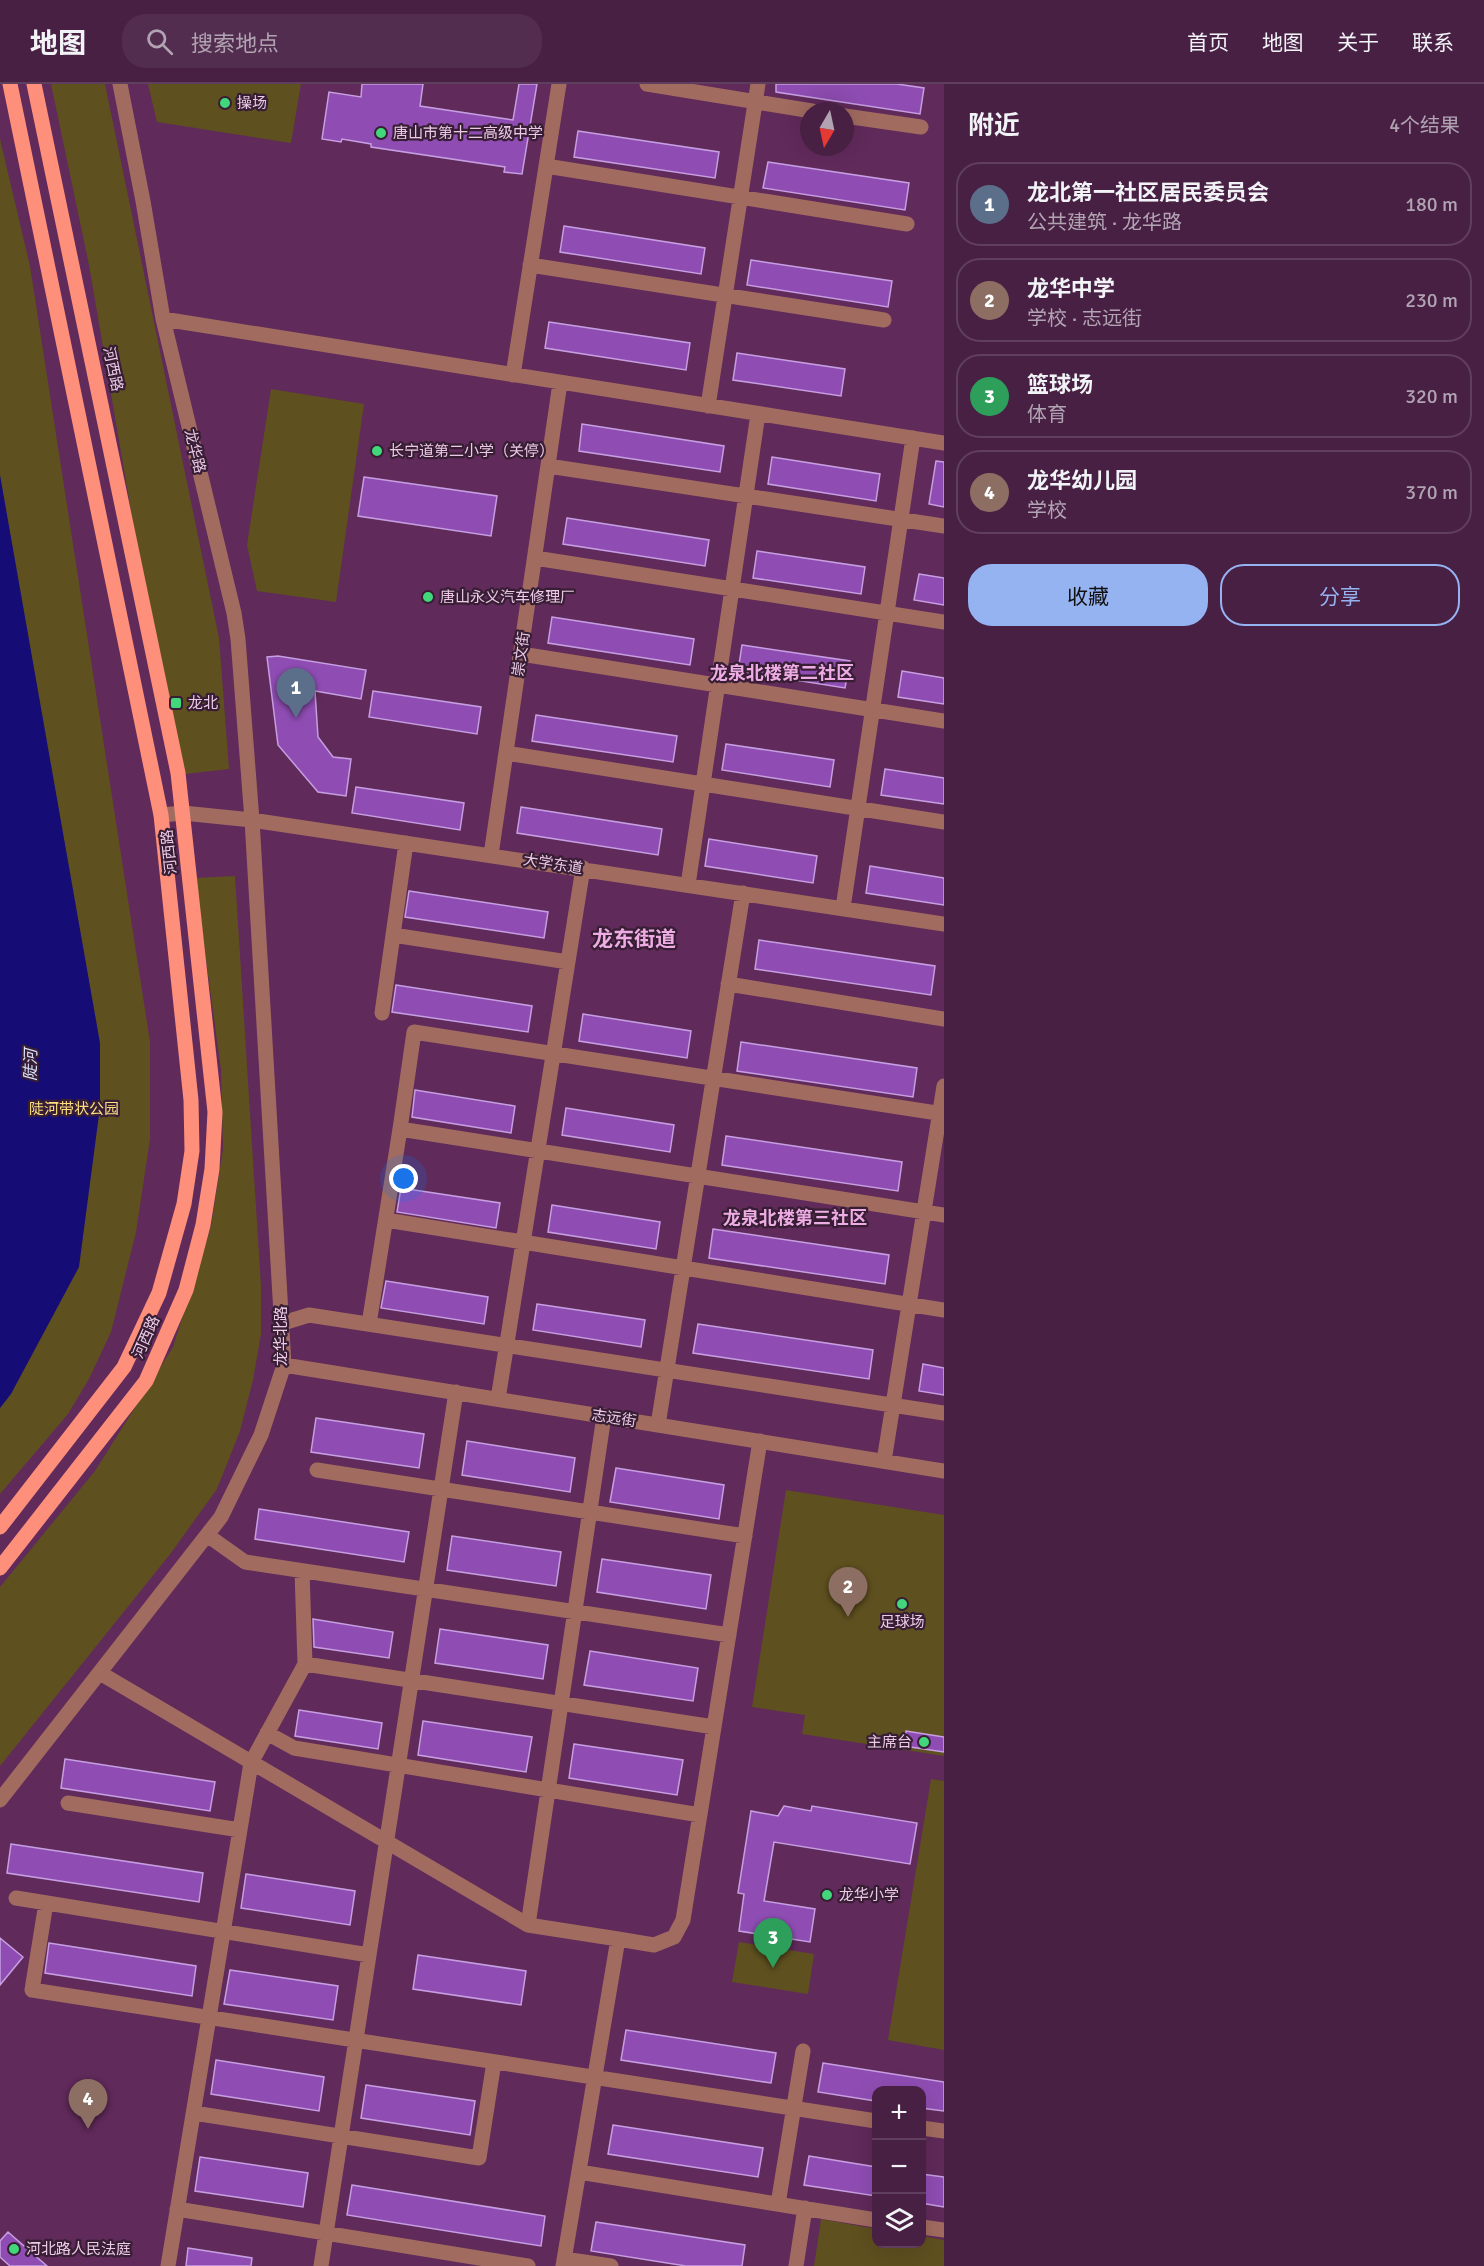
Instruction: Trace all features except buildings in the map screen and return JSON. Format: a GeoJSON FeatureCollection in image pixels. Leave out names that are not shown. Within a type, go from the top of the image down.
{"type":"FeatureCollection","features":[{"type":"Feature","properties":{"kind":"main road","name":"河西路"},"geometry":{"type":"LineString","coordinates":[[0,1527],[124,1366],[159,1293],[184,1204],[192,1151],[191,1100],[161,815],[10,84]]}},
{"type":"Feature","properties":{"kind":"main road","name":"河西路"},"geometry":{"type":"LineString","coordinates":[[0,1568],[146,1381],[186,1290],[203,1225],[212,1169],[215,1112],[183,813],[174,750],[34,84]]}},
{"type":"Feature","properties":{"kind":"street","name":"龙华路"},"geometry":{"type":"LineString","coordinates":[[120,84],[163,319],[234,613],[252,820]]}},
{"type":"Feature","properties":{"kind":"street"},"geometry":{"type":"LineString","coordinates":[[513,375],[559,84]]}},
{"type":"Feature","properties":{"kind":"street"},"geometry":{"type":"LineString","coordinates":[[647,84],[800,109]]}},
{"type":"Feature","properties":{"kind":"street"},"geometry":{"type":"LineString","coordinates":[[708,406],[758,84]]}},
{"type":"Feature","properties":{"kind":"street"},"geometry":{"type":"LineString","coordinates":[[854,117],[921,128]]}},
{"type":"Feature","properties":{"kind":"street"},"geometry":{"type":"LineString","coordinates":[[546,166],[907,224]]}},
{"type":"Feature","properties":{"kind":"street"},"geometry":{"type":"LineString","coordinates":[[530,265],[884,320]]}},
{"type":"Feature","properties":{"kind":"street"},"geometry":{"type":"LineString","coordinates":[[163,319],[944,443]]}},
{"type":"Feature","properties":{"kind":"street","name":"崇文街"},"geometry":{"type":"LineString","coordinates":[[491,855],[560,383]]}},
{"type":"Feature","properties":{"kind":"street"},"geometry":{"type":"LineString","coordinates":[[688,885],[758,414]]}},
{"type":"Feature","properties":{"kind":"street"},"geometry":{"type":"LineString","coordinates":[[843,908],[914,438]]}},
{"type":"Feature","properties":{"kind":"street"},"geometry":{"type":"LineString","coordinates":[[548,466],[944,526]]}},
{"type":"Feature","properties":{"kind":"street"},"geometry":{"type":"LineString","coordinates":[[535,558],[944,622]]}},
{"type":"Feature","properties":{"kind":"street"},"geometry":{"type":"LineString","coordinates":[[521,654],[944,721]]}},
{"type":"Feature","properties":{"kind":"street"},"geometry":{"type":"LineString","coordinates":[[506,753],[944,822]]}},
{"type":"Feature","properties":{"kind":"street","name":"大学东道"},"geometry":{"type":"LineString","coordinates":[[161,815],[183,813],[252,820],[584,868],[944,924]]}},
{"type":"Feature","properties":{"kind":"street","name":"龙华北路"},"geometry":{"type":"LineString","coordinates":[[0,1800],[221,1517],[244,1474],[261,1435],[284,1365],[252,820]]}},
{"type":"Feature","properties":{"kind":"street"},"geometry":{"type":"LineString","coordinates":[[382,1013],[406,843]]}},
{"type":"Feature","properties":{"kind":"street"},"geometry":{"type":"LineString","coordinates":[[498,1399],[584,868]]}},
{"type":"Feature","properties":{"kind":"street"},"geometry":{"type":"LineString","coordinates":[[658,1425],[743,893]]}},
{"type":"Feature","properties":{"kind":"street"},"geometry":{"type":"LineString","coordinates":[[393,935],[568,962]]}},
{"type":"Feature","properties":{"kind":"street"},"geometry":{"type":"LineString","coordinates":[[728,984],[944,1019]]}},
{"type":"Feature","properties":{"kind":"street"},"geometry":{"type":"LineString","coordinates":[[369,1324],[414,1032],[942,1114]]}},
{"type":"Feature","properties":{"kind":"street"},"geometry":{"type":"LineString","coordinates":[[884,1461],[942,1114],[944,1086]]}},
{"type":"Feature","properties":{"kind":"street"},"geometry":{"type":"LineString","coordinates":[[400,1129],[944,1215]]}},
{"type":"Feature","properties":{"kind":"street"},"geometry":{"type":"LineString","coordinates":[[386,1220],[944,1310]]}},
{"type":"Feature","properties":{"kind":"street"},"geometry":{"type":"LineString","coordinates":[[283,1323],[309,1315],[944,1413]]}},
{"type":"Feature","properties":{"kind":"street","name":"志远街"},"geometry":{"type":"LineString","coordinates":[[284,1365],[944,1471]]}},
{"type":"Feature","properties":{"kind":"street"},"geometry":{"type":"LineString","coordinates":[[321,2266],[456,1392]]}},
{"type":"Feature","properties":{"kind":"street"},"geometry":{"type":"LineString","coordinates":[[528,1925],[604,1416]]}},
{"type":"Feature","properties":{"kind":"street"},"geometry":{"type":"LineString","coordinates":[[100,1673],[528,1925],[654,1945],[674,1937],[683,1920],[760,1441]]}},
{"type":"Feature","properties":{"kind":"street"},"geometry":{"type":"LineString","coordinates":[[317,1470],[745,1536]]}},
{"type":"Feature","properties":{"kind":"street"},"geometry":{"type":"LineString","coordinates":[[207,1535],[245,1562],[729,1635]]}},
{"type":"Feature","properties":{"kind":"street"},"geometry":{"type":"LineString","coordinates":[[168,2266],[251,1763],[305,1664],[302,1571]]}},
{"type":"Feature","properties":{"kind":"street"},"geometry":{"type":"LineString","coordinates":[[305,1664],[714,1727]]}},
{"type":"Feature","properties":{"kind":"street"},"geometry":{"type":"LineString","coordinates":[[267,1733],[294,1748],[700,1815]]}},
{"type":"Feature","properties":{"kind":"street"},"geometry":{"type":"LineString","coordinates":[[68,1803],[240,1830]]}},
{"type":"Feature","properties":{"kind":"street"},"geometry":{"type":"LineString","coordinates":[[16,1898],[369,1955]]}},
{"type":"Feature","properties":{"kind":"street"},"geometry":{"type":"LineString","coordinates":[[46,1903],[32,1990],[872,2120]]}},
{"type":"Feature","properties":{"kind":"street"},"geometry":{"type":"LineString","coordinates":[[611,2266],[563,2262],[618,1939]]}},
{"type":"Feature","properties":{"kind":"street"},"geometry":{"type":"LineString","coordinates":[[778,2204],[803,2051]]}},
{"type":"Feature","properties":{"kind":"street"},"geometry":{"type":"LineString","coordinates":[[194,2113],[479,2158],[494,2062]]}},
{"type":"Feature","properties":{"kind":"street"},"geometry":{"type":"LineString","coordinates":[[926,2129],[944,2132]]}},
{"type":"Feature","properties":{"kind":"street"},"geometry":{"type":"LineString","coordinates":[[579,2172],[872,2219]]}},
{"type":"Feature","properties":{"kind":"street"},"geometry":{"type":"LineString","coordinates":[[177,2208],[528,2266]]}},
{"type":"Feature","properties":{"kind":"street"},"geometry":{"type":"LineString","coordinates":[[795,2266],[805,2208]]}},
{"type":"Feature","properties":{"kind":"street"},"geometry":{"type":"LineString","coordinates":[[926,2228],[944,2230]]}},
{"type":"Feature","properties":{"kind":"green space"},"geometry":{"type":"Polygon","coordinates":[[[51,84],[105,84],[219,638],[229,769],[185,774],[175,768],[89,265],[51,84]]]}},
{"type":"Feature","properties":{"kind":"green space","name":"操场"},"geometry":{"type":"Polygon","coordinates":[[[148,84],[301,84],[291,143],[157,122],[148,84]]]}},
{"type":"Feature","properties":{"kind":"green space","name":"陡河带状公园"},"geometry":{"type":"Polygon","coordinates":[[[0,139],[30,266],[150,1042],[150,1139],[136,1232],[111,1332],[89,1379],[68,1414],[0,1494],[0,139]]]}},
{"type":"Feature","properties":{"kind":"green space"},"geometry":{"type":"Polygon","coordinates":[[[271,389],[364,404],[336,602],[257,591],[247,545],[271,389]]]}},
{"type":"Feature","properties":{"kind":"green space"},"geometry":{"type":"Polygon","coordinates":[[[235,876],[261,1286],[261,1334],[253,1380],[240,1431],[217,1489],[171,1553],[0,1766],[0,1587],[95,1471],[173,1347],[211,1226],[223,1149],[221,1070],[195,878],[235,876]]]}},
{"type":"Feature","properties":{"kind":"green space"},"geometry":{"type":"Polygon","coordinates":[[[786,1490],[944,1515],[944,1756],[802,1734],[805,1715],[752,1707],[786,1490]]]}},
{"type":"Feature","properties":{"kind":"green space"},"geometry":{"type":"Polygon","coordinates":[[[931,1779],[944,1781],[944,2050],[888,2040],[931,1779]]]}},
{"type":"Feature","properties":{"kind":"green space"},"geometry":{"type":"Polygon","coordinates":[[[739,1942],[814,1954],[808,1994],[732,1982],[739,1942]]]}},
{"type":"Feature","properties":{"kind":"green space"},"geometry":{"type":"Polygon","coordinates":[[[821,2219],[872,2228],[872,2248],[926,2248],[926,2237],[944,2240],[944,2266],[814,2266],[821,2219]]]}},
{"type":"Feature","properties":{"kind":"water","name":"陡河"},"geometry":{"type":"Polygon","coordinates":[[[0,475],[100,1043],[100,1107],[79,1267],[11,1394],[0,1408],[0,475]]]}},
{"type":"Feature","properties":{"kind":"place","name":"操场"},"geometry":{"type":"Point","coordinates":[225,103]}},
{"type":"Feature","properties":{"kind":"place","name":"唐山市第十二高级中学"},"geometry":{"type":"Point","coordinates":[381,133]}},
{"type":"Feature","properties":{"kind":"place","name":"长宁道第二小学（关停）"},"geometry":{"type":"Point","coordinates":[377,451]}},
{"type":"Feature","properties":{"kind":"place","name":"唐山永义汽车修理厂"},"geometry":{"type":"Point","coordinates":[428,597]}},
{"type":"Feature","properties":{"kind":"place","name":"龙北"},"geometry":{"type":"Point","coordinates":[176,703]}},
{"type":"Feature","properties":{"kind":"place","name":"龙北第一社区居民委员会"},"geometry":{"type":"Point","coordinates":[296,718]}},
{"type":"Feature","properties":{"kind":"place","name":"足球场"},"geometry":{"type":"Point","coordinates":[902,1604]}},
{"type":"Feature","properties":{"kind":"place","name":"龙华中学"},"geometry":{"type":"Point","coordinates":[848,1617]}},
{"type":"Feature","properties":{"kind":"place","name":"主席台"},"geometry":{"type":"Point","coordinates":[924,1742]}},
{"type":"Feature","properties":{"kind":"place","name":"龙华小学"},"geometry":{"type":"Point","coordinates":[827,1895]}},
{"type":"Feature","properties":{"kind":"place","name":"篮球场"},"geometry":{"type":"Point","coordinates":[773,1968]}},
{"type":"Feature","properties":{"kind":"place","name":"龙华幼儿园"},"geometry":{"type":"Point","coordinates":[88,2129]}},
{"type":"Feature","properties":{"kind":"place","name":"河北路人民法庭"},"geometry":{"type":"Point","coordinates":[14,2249]}},
{"type":"Feature","properties":{"kind":"district","name":"龙泉北楼第二社区"},"geometry":{"type":"Point","coordinates":[782,673]}},
{"type":"Feature","properties":{"kind":"district","name":"龙东街道"},"geometry":{"type":"Point","coordinates":[634,939]}},
{"type":"Feature","properties":{"kind":"district","name":"龙泉北楼第三社区"},"geometry":{"type":"Point","coordinates":[795,1218]}}]}
